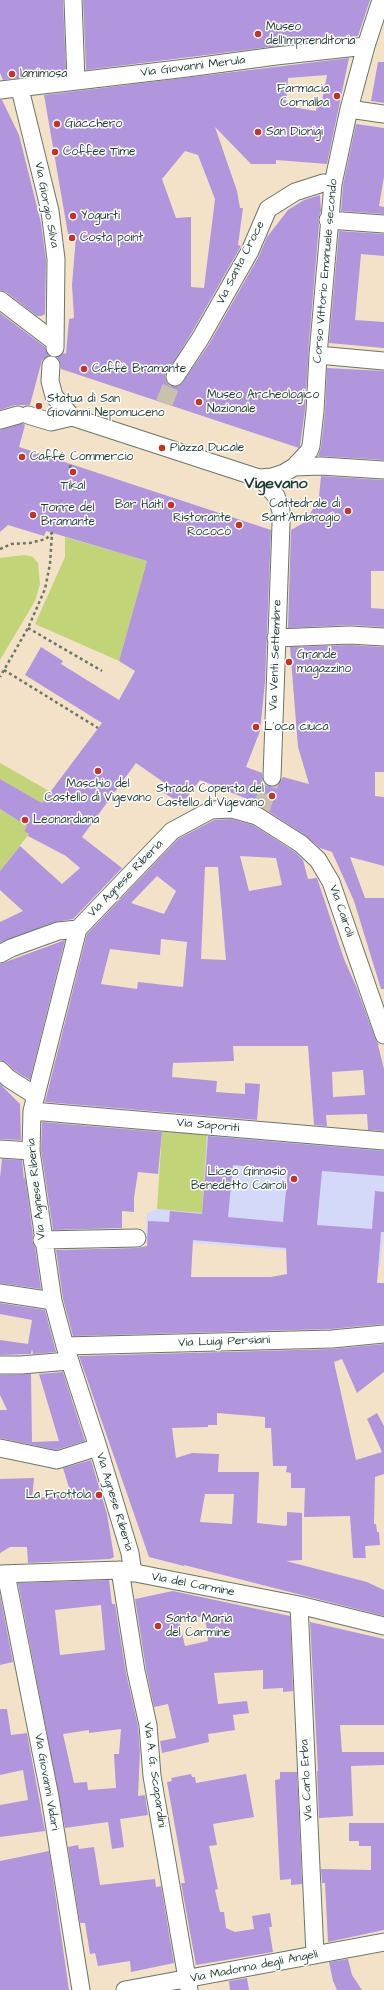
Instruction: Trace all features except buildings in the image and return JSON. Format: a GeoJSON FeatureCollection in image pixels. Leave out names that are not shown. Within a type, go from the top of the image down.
{"type":"FeatureCollection","features":[{"type":"Feature","properties":{"kind":"street"},"geometry":{"type":"LineString","coordinates":[[73,0],[76,81]]}},
{"type":"Feature","properties":{"kind":"street","name":"Corso Vittorio Emanuele secondo"},"geometry":{"type":"LineString","coordinates":[[294,467],[309,451],[316,411],[318,355],[332,184],[349,109],[366,46],[382,0]]}},
{"type":"Feature","properties":{"kind":"street","name":"Via Giovanni Merula"},"geometry":{"type":"LineString","coordinates":[[0,90],[20,89],[366,46]]}},
{"type":"Feature","properties":{"kind":"street","name":"Via Giorgio Silva"},"geometry":{"type":"LineString","coordinates":[[0,300],[55,345],[56,259],[51,218],[20,89]]}},
{"type":"Feature","properties":{"kind":"street"},"geometry":{"type":"LineString","coordinates":[[349,109],[384,114]]}},
{"type":"Feature","properties":{"kind":"street","name":"Via Santa Croce"},"geometry":{"type":"LineString","coordinates":[[175,377],[200,339],[250,251],[268,209],[295,192],[323,183],[332,184]]}},
{"type":"Feature","properties":{"kind":"street"},"geometry":{"type":"LineString","coordinates":[[328,220],[384,224]]}},
{"type":"Feature","properties":{"kind":"street"},"geometry":{"type":"LineString","coordinates":[[318,355],[384,361]]}},
{"type":"Feature","properties":{"kind":"street"},"geometry":{"type":"LineString","coordinates":[[51,365],[50,381],[54,396],[72,417],[259,478],[284,474],[294,467],[321,466],[384,470]]}},
{"type":"Feature","properties":{"kind":"street"},"geometry":{"type":"LineString","coordinates":[[0,420],[23,415],[52,422],[72,417]]}},
{"type":"Feature","properties":{"kind":"street","name":"Via Venti Settembre"},"geometry":{"type":"LineString","coordinates":[[259,478],[276,496],[281,511],[272,777]]}},
{"type":"Feature","properties":{"kind":"street"},"geometry":{"type":"LineString","coordinates":[[276,638],[350,635],[384,637]]}},
{"type":"Feature","properties":{"kind":"street","name":"Via Agnese Riberia"},"geometry":{"type":"LineString","coordinates":[[126,1571],[130,1553],[98,1447],[67,1354],[52,1301],[42,1240],[31,1151],[34,1103],[78,929],[172,831],[211,810],[232,809],[259,813]]}},
{"type":"Feature","properties":{"kind":"street","name":"Via Cairoli"},"geometry":{"type":"LineString","coordinates":[[259,813],[301,844],[318,860],[331,882],[384,1035]]}},
{"type":"Feature","properties":{"kind":"street"},"geometry":{"type":"LineString","coordinates":[[0,954],[58,931],[78,929]]}},
{"type":"Feature","properties":{"kind":"street"},"geometry":{"type":"LineString","coordinates":[[0,1070],[34,1103]]}},
{"type":"Feature","properties":{"kind":"street","name":"Via Saporiti"},"geometry":{"type":"LineString","coordinates":[[34,1103],[384,1141]]}},
{"type":"Feature","properties":{"kind":"street"},"geometry":{"type":"LineString","coordinates":[[0,1149],[31,1151]]}},
{"type":"Feature","properties":{"kind":"street"},"geometry":{"type":"LineString","coordinates":[[42,1240],[137,1238]]}},
{"type":"Feature","properties":{"kind":"street"},"geometry":{"type":"LineString","coordinates":[[0,1293],[52,1301]]}},
{"type":"Feature","properties":{"kind":"street","name":"Via Luigi Persiani"},"geometry":{"type":"LineString","coordinates":[[0,1364],[21,1366],[67,1354],[332,1339],[384,1334]]}},
{"type":"Feature","properties":{"kind":"street"},"geometry":{"type":"LineString","coordinates":[[0,1448],[57,1460],[98,1447]]}},
{"type":"Feature","properties":{"kind":"street","name":"Via del Carmine"},"geometry":{"type":"LineString","coordinates":[[3,1574],[126,1571],[299,1605],[384,1626]]}},
{"type":"Feature","properties":{"kind":"street","name":"Via A. G. Scapardini"},"geometry":{"type":"LineString","coordinates":[[126,1571],[136,1671],[148,1725],[152,1776],[188,1985]]}},
{"type":"Feature","properties":{"kind":"street","name":"Via Giovanni Vidari"},"geometry":{"type":"LineString","coordinates":[[3,1574],[50,1797],[81,1990]]}},
{"type":"Feature","properties":{"kind":"street","name":"Via Carlo Erba"},"geometry":{"type":"LineString","coordinates":[[299,1605],[316,1955]]}},
{"type":"Feature","properties":{"kind":"street","name":"Via Madonna degli Angeli"},"geometry":{"type":"LineString","coordinates":[[125,1990],[188,1985],[316,1955],[384,1942]]}},
{"type":"Feature","properties":{"kind":"path"},"geometry":{"type":"LineString","coordinates":[[70,468],[71,464]]}},
{"type":"Feature","properties":{"kind":"path"},"geometry":{"type":"LineString","coordinates":[[58,512],[61,500]]}},
{"type":"Feature","properties":{"kind":"path"},"geometry":{"type":"LineString","coordinates":[[0,549],[11,544],[30,543],[46,539],[52,533],[50,564],[45,589],[28,628],[0,677]]}},
{"type":"Feature","properties":{"kind":"path"},"geometry":{"type":"LineString","coordinates":[[28,628],[102,672]]}},
{"type":"Feature","properties":{"kind":"path"},"geometry":{"type":"LineString","coordinates":[[4,670],[98,728]]}},
{"type":"Feature","properties":{"kind":"shaded area","name":"Liceo Ginnasio Benedetto Cairoli"},"geometry":{"type":"Polygon","coordinates":[[[207,1133],[384,1150],[384,1234],[380,1267],[368,1266],[368,1258],[213,1244],[146,1241],[147,1213],[157,1209],[202,1213],[207,1133]]]}},
{"type":"Feature","properties":{"kind":"green space"},"geometry":{"type":"Polygon","coordinates":[[[65,537],[147,561],[119,661],[35,624],[65,557],[65,537]]]}},
{"type":"Feature","properties":{"kind":"green space"},"geometry":{"type":"Polygon","coordinates":[[[25,555],[33,557],[38,563],[40,584],[35,601],[0,660],[0,558],[25,555]]]}},
{"type":"Feature","properties":{"kind":"green space"},"geometry":{"type":"Polygon","coordinates":[[[0,763],[51,792],[42,803],[0,779],[0,763]]]}},
{"type":"Feature","properties":{"kind":"green space"},"geometry":{"type":"Polygon","coordinates":[[[0,809],[27,826],[24,831],[29,834],[0,871],[0,809]]]}},
{"type":"Feature","properties":{"kind":"green space"},"geometry":{"type":"Polygon","coordinates":[[[162,1132],[207,1133],[202,1213],[157,1209],[162,1132]]]}},
{"type":"Feature","properties":{"kind":"tunnel"},"geometry":{"type":"LineString","coordinates":[[164,403],[175,377]]}},
{"type":"Feature","properties":{"kind":"tunnel"},"geometry":{"type":"LineString","coordinates":[[261,810],[272,777]]}},
{"type":"Feature","properties":{"kind":"place","name":"Museo dell'Imprenditoria"},"geometry":{"type":"Point","coordinates":[258,34]}},
{"type":"Feature","properties":{"kind":"place","name":"lamimosa"},"geometry":{"type":"Point","coordinates":[12,74]}},
{"type":"Feature","properties":{"kind":"place","name":"Farmacia Cornalba"},"geometry":{"type":"Point","coordinates":[337,96]}},
{"type":"Feature","properties":{"kind":"place","name":"Giacchero"},"geometry":{"type":"Point","coordinates":[57,124]}},
{"type":"Feature","properties":{"kind":"place","name":"San Dionigi"},"geometry":{"type":"Point","coordinates":[258,132]}},
{"type":"Feature","properties":{"kind":"place","name":"Coffee Time"},"geometry":{"type":"Point","coordinates":[55,152]}},
{"type":"Feature","properties":{"kind":"place","name":"Yogurtí"},"geometry":{"type":"Point","coordinates":[73,216]}},
{"type":"Feature","properties":{"kind":"place","name":"Costa point"},"geometry":{"type":"Point","coordinates":[72,238]}},
{"type":"Feature","properties":{"kind":"place","name":"Caffè Bramante"},"geometry":{"type":"Point","coordinates":[84,369]}},
{"type":"Feature","properties":{"kind":"place","name":"Museo Archeologico Nazionale"},"geometry":{"type":"Point","coordinates":[199,402]}},
{"type":"Feature","properties":{"kind":"place","name":"Statua di San Giovanni Nepomuceno"},"geometry":{"type":"Point","coordinates":[39,406]}},
{"type":"Feature","properties":{"kind":"place","name":"Piazza Ducale"},"geometry":{"type":"Point","coordinates":[162,448]}},
{"type":"Feature","properties":{"kind":"place","name":"Caffé Commercio"},"geometry":{"type":"Point","coordinates":[22,457]}},
{"type":"Feature","properties":{"kind":"place","name":"Tikal"},"geometry":{"type":"Point","coordinates":[73,472]}},
{"type":"Feature","properties":{"kind":"place","name":"Bar Haiti"},"geometry":{"type":"Point","coordinates":[171,505]}},
{"type":"Feature","properties":{"kind":"place","name":"Cattedrale di Sant'Ambrogio"},"geometry":{"type":"Point","coordinates":[348,511]}},
{"type":"Feature","properties":{"kind":"place","name":"Torre del Bramante"},"geometry":{"type":"Point","coordinates":[33,515]}},
{"type":"Feature","properties":{"kind":"place","name":"Ristorante Rococò"},"geometry":{"type":"Point","coordinates":[239,525]}},
{"type":"Feature","properties":{"kind":"place","name":"Grande magazzino"},"geometry":{"type":"Point","coordinates":[289,662]}},
{"type":"Feature","properties":{"kind":"place","name":"L'oca ciuca"},"geometry":{"type":"Point","coordinates":[256,727]}},
{"type":"Feature","properties":{"kind":"place","name":"Maschio del Castello di Vigevano"},"geometry":{"type":"Point","coordinates":[98,771]}},
{"type":"Feature","properties":{"kind":"place","name":"Strada Coperta del Castello di Vigevano"},"geometry":{"type":"Point","coordinates":[272,796]}},
{"type":"Feature","properties":{"kind":"place","name":"Leonardiana"},"geometry":{"type":"Point","coordinates":[25,820]}},
{"type":"Feature","properties":{"kind":"place","name":"Liceo Ginnasio Benedetto Cairoli"},"geometry":{"type":"Point","coordinates":[294,1179]}},
{"type":"Feature","properties":{"kind":"place","name":"La Frottola"},"geometry":{"type":"Point","coordinates":[99,1495]}},
{"type":"Feature","properties":{"kind":"place","name":"Santa Maria del Carmine"},"geometry":{"type":"Point","coordinates":[158,1626]}},
{"type":"Feature","properties":{"kind":"district","name":"Vigevano"},"geometry":{"type":"Point","coordinates":[276,485]}}]}
